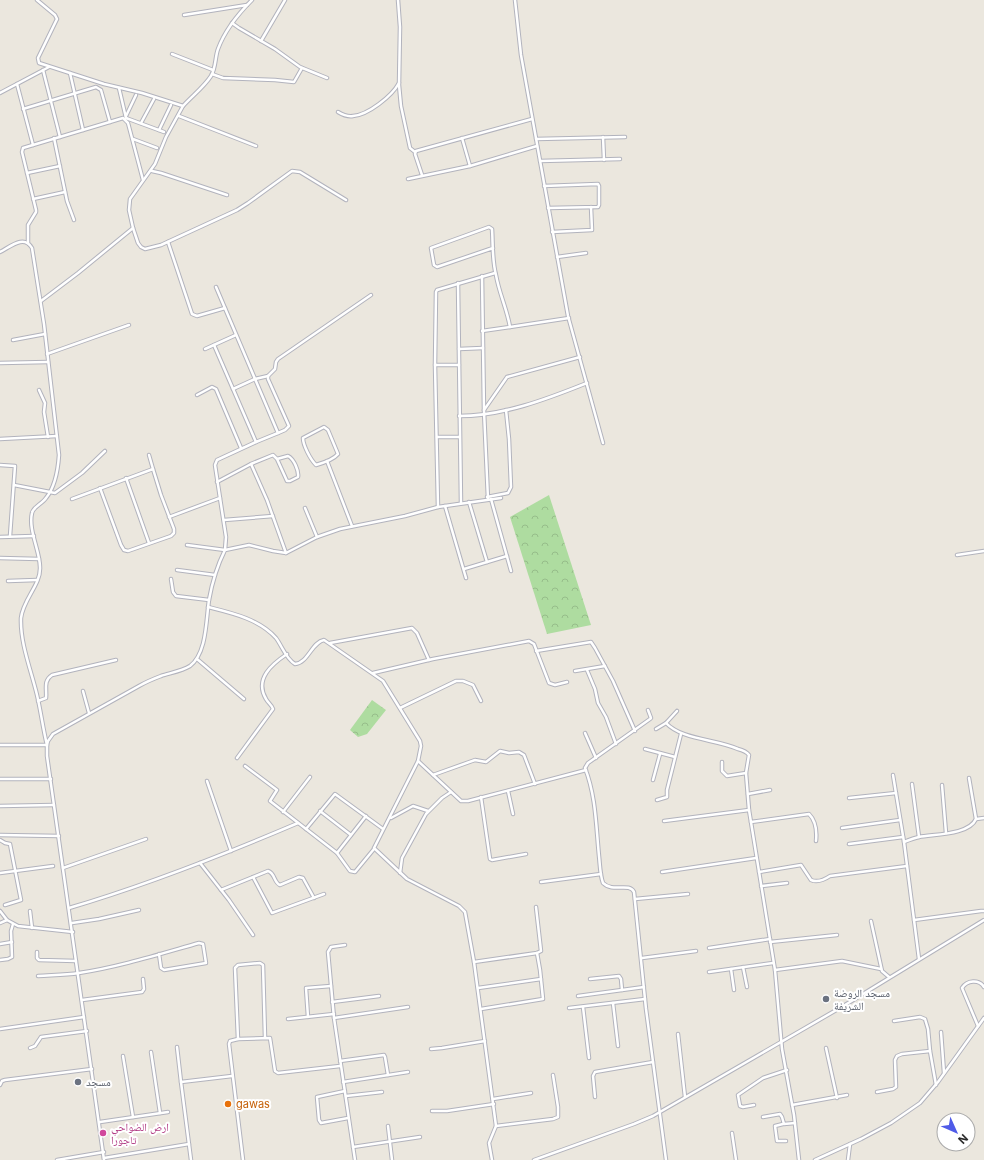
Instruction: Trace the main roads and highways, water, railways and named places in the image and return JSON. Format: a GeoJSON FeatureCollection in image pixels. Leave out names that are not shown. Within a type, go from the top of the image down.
{"type":"FeatureCollection","features":[{"type":"Feature","properties":{"kind":"place","name":"مسجد الروضة الشريفة"},"geometry":{"type":"Point","coordinates":[826,999]}},
{"type":"Feature","properties":{"kind":"place","name":"مسجد"},"geometry":{"type":"Point","coordinates":[78,1082]}},
{"type":"Feature","properties":{"kind":"place","name":"gawas"},"geometry":{"type":"Point","coordinates":[228,1104]}},
{"type":"Feature","properties":{"kind":"place","name":"ارض الضواحي تاجورا"},"geometry":{"type":"Point","coordinates":[103,1133]}}]}
